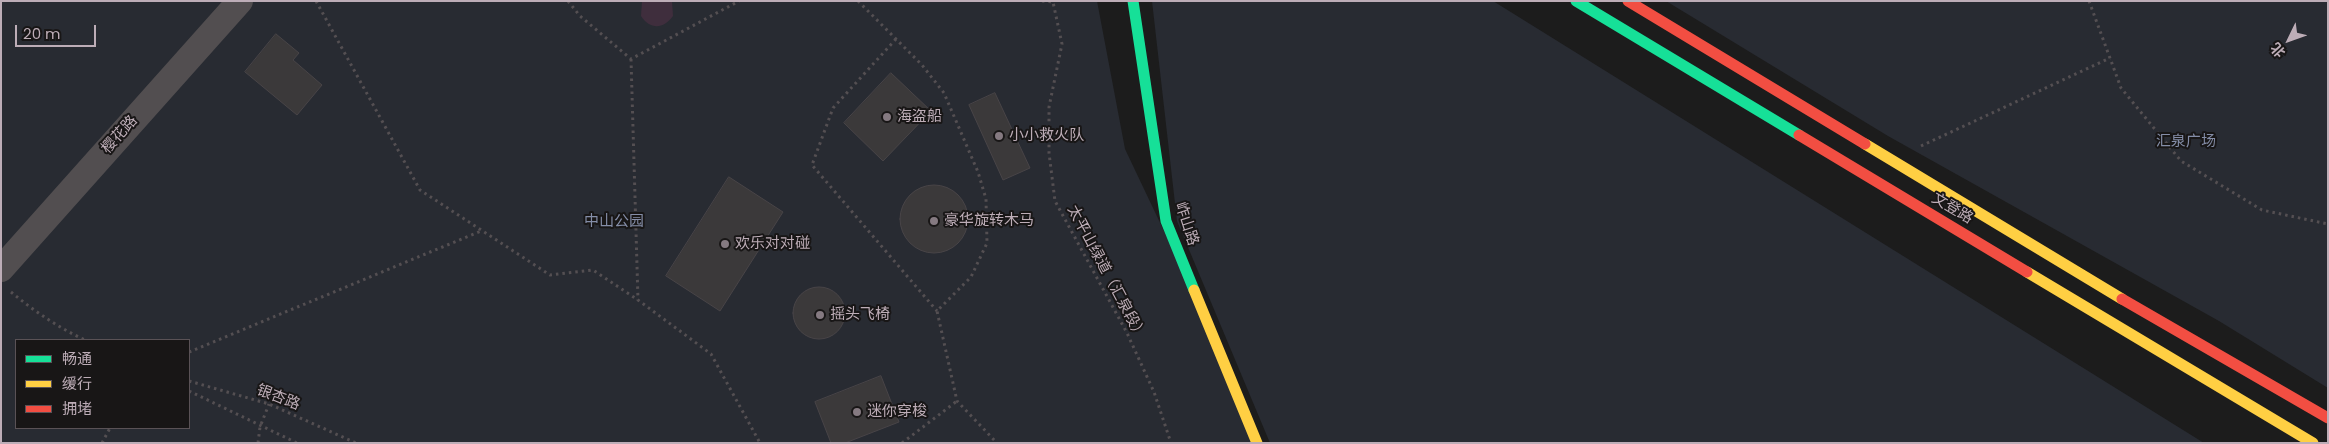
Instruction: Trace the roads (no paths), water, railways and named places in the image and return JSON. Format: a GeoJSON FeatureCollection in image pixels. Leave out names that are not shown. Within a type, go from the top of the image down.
{"type":"FeatureCollection","features":[{"type":"Feature","properties":{"kind":"main road","name":"岞山路"},"geometry":{"type":"LineString","coordinates":[[1133,1],[1166,220],[1257,443]]}},
{"type":"Feature","properties":{"kind":"main road","name":"文登路"},"geometry":{"type":"LineString","coordinates":[[1576,1],[2313,443]]}},
{"type":"Feature","properties":{"kind":"main road","name":"文登路"},"geometry":{"type":"LineString","coordinates":[[1628,1],[2118,297],[2328,418]]}},
{"type":"Feature","properties":{"kind":"street","name":"樱花路"},"geometry":{"type":"LineString","coordinates":[[4,279],[240,1]]}},
{"type":"Feature","properties":{"kind":"place","name":"海盗船"},"geometry":{"type":"Point","coordinates":[887,117]}},
{"type":"Feature","properties":{"kind":"place","name":"小小救火队"},"geometry":{"type":"Point","coordinates":[999,136]}},
{"type":"Feature","properties":{"kind":"place","name":"豪华旋转木马"},"geometry":{"type":"Point","coordinates":[934,221]}},
{"type":"Feature","properties":{"kind":"place","name":"欢乐对对碰"},"geometry":{"type":"Point","coordinates":[725,244]}},
{"type":"Feature","properties":{"kind":"place","name":"摇头飞椅"},"geometry":{"type":"Point","coordinates":[820,315]}},
{"type":"Feature","properties":{"kind":"place","name":"迷你穿梭"},"geometry":{"type":"Point","coordinates":[857,412]}},
{"type":"Feature","properties":{"kind":"park label","name":"汇泉广场"},"geometry":{"type":"Point","coordinates":[2186,142]}},
{"type":"Feature","properties":{"kind":"park label","name":"中山公园"},"geometry":{"type":"Point","coordinates":[614,222]}}]}
